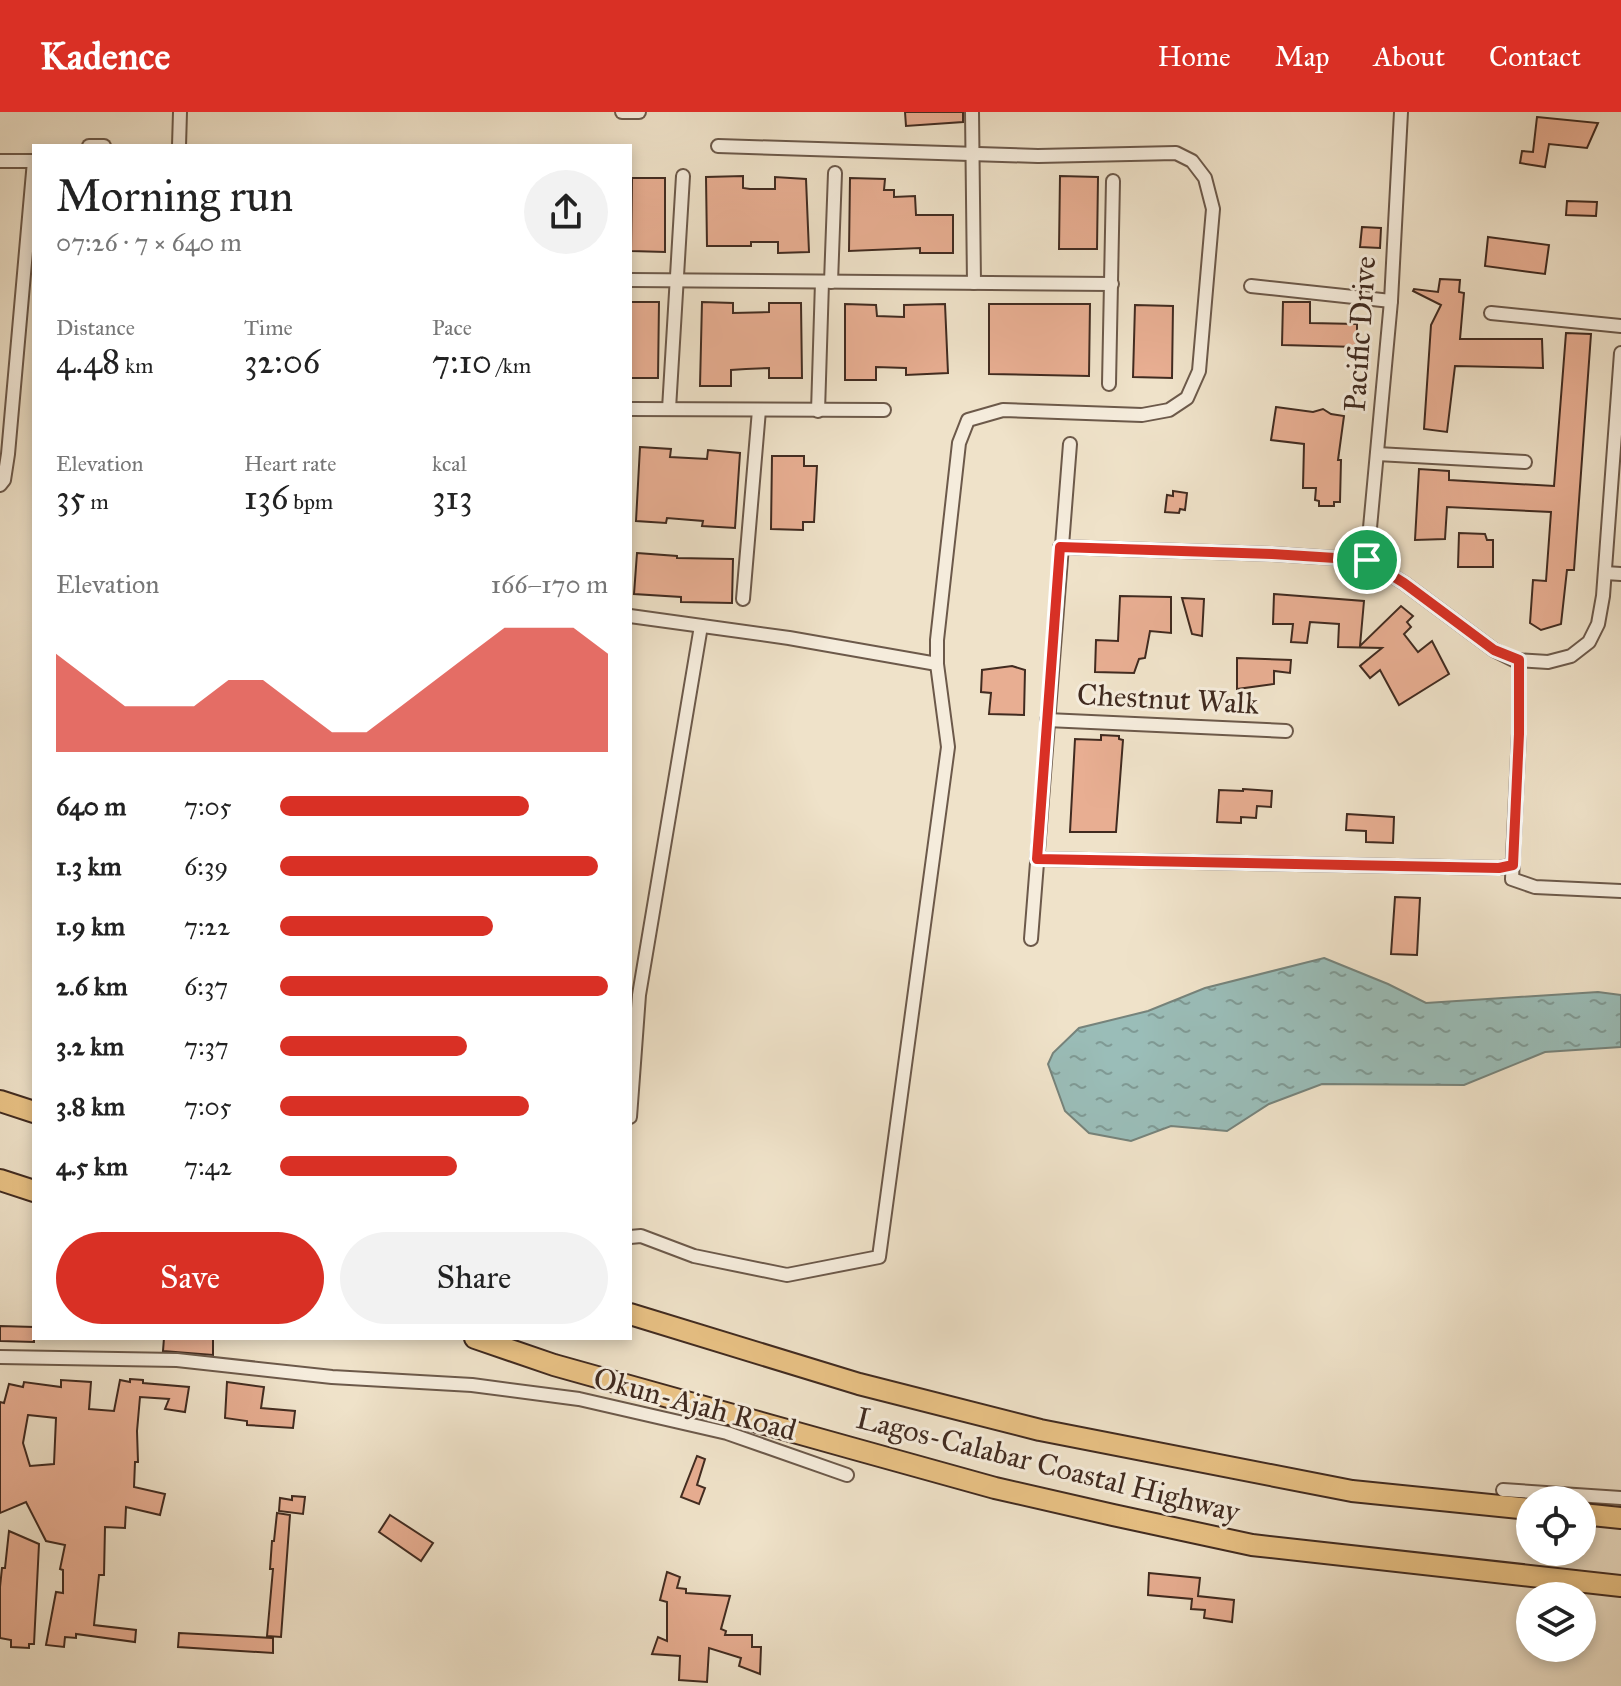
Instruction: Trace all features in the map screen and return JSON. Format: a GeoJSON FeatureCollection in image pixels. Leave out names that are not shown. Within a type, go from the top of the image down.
{"type":"FeatureCollection","features":[{"type":"Feature","properties":{"kind":"highway"},"geometry":{"type":"LineString","coordinates":[[0,1101],[32,1111]]}},
{"type":"Feature","properties":{"kind":"highway"},"geometry":{"type":"LineString","coordinates":[[0,1180],[32,1190]]}},
{"type":"Feature","properties":{"kind":"highway","name":"Lagos-Calabar Coastal Highway"},"geometry":{"type":"LineString","coordinates":[[632,1315],[859,1384],[1040,1430],[1352,1491],[1516,1508]]}},
{"type":"Feature","properties":{"kind":"highway","name":"Lagos-Calabar Coastal Highway"},"geometry":{"type":"LineString","coordinates":[[481,1340],[554,1365],[995,1488],[1252,1545],[1621,1586]]}},
{"type":"Feature","properties":{"kind":"highway"},"geometry":{"type":"LineString","coordinates":[[1596,1515],[1621,1518]]}},
{"type":"Feature","properties":{"kind":"street"},"geometry":{"type":"LineString","coordinates":[[179,144],[180,112]]}},
{"type":"Feature","properties":{"kind":"street"},"geometry":{"type":"LineString","coordinates":[[622,112],[639,112]]}},
{"type":"Feature","properties":{"kind":"street"},"geometry":{"type":"LineString","coordinates":[[972,112],[974,283]]}},
{"type":"Feature","properties":{"kind":"street","name":"Pacific Drive"},"geometry":{"type":"LineString","coordinates":[[1367,560],[1391,301],[1401,112]]}},
{"type":"Feature","properties":{"kind":"street"},"geometry":{"type":"LineString","coordinates":[[632,1237],[641,1236],[694,1256],[787,1275],[879,1257],[948,747],[937,664],[937,640],[959,443],[968,420],[1003,410],[1142,415],[1169,410],[1187,398],[1199,371],[1213,209],[1205,178],[1192,161],[1176,153],[1038,156],[718,146]]}},
{"type":"Feature","properties":{"kind":"street"},"geometry":{"type":"LineString","coordinates":[[0,161],[32,161]]}},
{"type":"Feature","properties":{"kind":"street"},"geometry":{"type":"LineString","coordinates":[[0,485],[4,480],[8,454],[32,173]]}},
{"type":"Feature","properties":{"kind":"street"},"geometry":{"type":"LineString","coordinates":[[818,411],[835,173]]}},
{"type":"Feature","properties":{"kind":"street"},"geometry":{"type":"LineString","coordinates":[[669,409],[683,176]]}},
{"type":"Feature","properties":{"kind":"street"},"geometry":{"type":"LineString","coordinates":[[1109,384],[1113,181]]}},
{"type":"Feature","properties":{"kind":"street"},"geometry":{"type":"LineString","coordinates":[[632,280],[1112,284]]}},
{"type":"Feature","properties":{"kind":"street"},"geometry":{"type":"LineString","coordinates":[[1251,286],[1391,301]]}},
{"type":"Feature","properties":{"kind":"street"},"geometry":{"type":"LineString","coordinates":[[1491,313],[1621,326]]}},
{"type":"Feature","properties":{"kind":"street"},"geometry":{"type":"LineString","coordinates":[[1060,547],[1367,560],[1404,583],[1494,650],[1517,660],[1548,662],[1571,656],[1589,642],[1598,624],[1605,573],[1621,353]]}},
{"type":"Feature","properties":{"kind":"street"},"geometry":{"type":"LineString","coordinates":[[632,409],[884,410]]}},
{"type":"Feature","properties":{"kind":"street"},"geometry":{"type":"LineString","coordinates":[[743,599],[759,410]]}},
{"type":"Feature","properties":{"kind":"street"},"geometry":{"type":"LineString","coordinates":[[1031,939],[1070,444]]}},
{"type":"Feature","properties":{"kind":"street"},"geometry":{"type":"LineString","coordinates":[[1377,454],[1525,462]]}},
{"type":"Feature","properties":{"kind":"street"},"geometry":{"type":"LineString","coordinates":[[1605,573],[1621,574]]}},
{"type":"Feature","properties":{"kind":"street"},"geometry":{"type":"LineString","coordinates":[[632,616],[937,664]]}},
{"type":"Feature","properties":{"kind":"street"},"geometry":{"type":"LineString","coordinates":[[632,1090],[639,995],[701,626]]}},
{"type":"Feature","properties":{"kind":"street"},"geometry":{"type":"LineString","coordinates":[[1517,660],[1519,734],[1512,879],[1535,887],[1621,891]]}},
{"type":"Feature","properties":{"kind":"street","name":"Chestnut Walk"},"geometry":{"type":"LineString","coordinates":[[1047,720],[1286,731]]}},
{"type":"Feature","properties":{"kind":"street"},"geometry":{"type":"LineString","coordinates":[[1037,859],[1499,868],[1513,865]]}},
{"type":"Feature","properties":{"kind":"street","name":"Okun-Ajah Road"},"geometry":{"type":"LineString","coordinates":[[0,1357],[177,1360],[332,1377],[472,1385],[579,1399],[727,1433],[847,1475]]}},
{"type":"Feature","properties":{"kind":"street"},"geometry":{"type":"LineString","coordinates":[[1503,1490],[1621,1498]]}},
{"type":"Feature","properties":{"kind":"water"},"geometry":{"type":"Polygon","coordinates":[[[1324,958],[1426,1003],[1598,992],[1621,995],[1621,1047],[1545,1052],[1464,1085],[1322,1084],[1269,1104],[1227,1131],[1171,1126],[1131,1141],[1089,1133],[1065,1111],[1048,1064],[1053,1053],[1079,1028],[1148,1011],[1205,988],[1324,958]]]}},
{"type":"Feature","properties":{"kind":"building"},"geometry":{"type":"Polygon","coordinates":[[[905,112],[963,112],[963,122],[906,126],[905,112]]]}},
{"type":"Feature","properties":{"kind":"building"},"geometry":{"type":"Polygon","coordinates":[[[1537,117],[1598,123],[1587,148],[1549,144],[1545,167],[1520,163],[1522,151],[1533,152],[1537,117]]]}},
{"type":"Feature","properties":{"kind":"building"},"geometry":{"type":"Polygon","coordinates":[[[743,176],[743,188],[750,189],[775,189],[775,177],[806,179],[809,252],[778,253],[778,242],[751,242],[751,246],[707,246],[706,177],[743,176]]]}},
{"type":"Feature","properties":{"kind":"building"},"geometry":{"type":"Polygon","coordinates":[[[1060,176],[1098,177],[1097,249],[1059,249],[1060,176]]]}},
{"type":"Feature","properties":{"kind":"building"},"geometry":{"type":"Polygon","coordinates":[[[632,178],[665,178],[665,252],[632,251],[632,178]]]}},
{"type":"Feature","properties":{"kind":"building"},"geometry":{"type":"Polygon","coordinates":[[[850,178],[885,179],[884,190],[894,190],[894,197],[915,196],[916,215],[953,215],[953,253],[920,253],[920,248],[849,251],[850,178]]]}},
{"type":"Feature","properties":{"kind":"building"},"geometry":{"type":"Polygon","coordinates":[[[1567,201],[1597,202],[1596,216],[1566,215],[1567,201]]]}},
{"type":"Feature","properties":{"kind":"building"},"geometry":{"type":"Polygon","coordinates":[[[1362,227],[1381,228],[1380,248],[1360,247],[1362,227]]]}},
{"type":"Feature","properties":{"kind":"building"},"geometry":{"type":"Polygon","coordinates":[[[1488,237],[1549,245],[1545,274],[1485,266],[1488,237]]]}},
{"type":"Feature","properties":{"kind":"building"},"geometry":{"type":"Polygon","coordinates":[[[1440,279],[1460,280],[1459,292],[1464,293],[1460,339],[1542,339],[1543,368],[1455,366],[1447,432],[1424,429],[1431,325],[1441,305],[1413,291],[1438,292],[1440,279]]]}},
{"type":"Feature","properties":{"kind":"building"},"geometry":{"type":"Polygon","coordinates":[[[632,302],[659,302],[658,378],[632,378],[632,302]]]}},
{"type":"Feature","properties":{"kind":"building"},"geometry":{"type":"Polygon","coordinates":[[[702,302],[733,303],[733,313],[769,312],[769,303],[801,303],[802,378],[769,378],[769,368],[731,370],[731,386],[700,386],[702,302]]]}},
{"type":"Feature","properties":{"kind":"building"},"geometry":{"type":"Polygon","coordinates":[[[1283,302],[1310,302],[1310,323],[1357,324],[1357,347],[1282,345],[1283,302]]]}},
{"type":"Feature","properties":{"kind":"building"},"geometry":{"type":"Polygon","coordinates":[[[845,304],[876,305],[877,316],[904,317],[904,305],[945,304],[948,373],[906,375],[906,368],[876,367],[876,380],[845,380],[845,304]]]}},
{"type":"Feature","properties":{"kind":"building"},"geometry":{"type":"Polygon","coordinates":[[[989,304],[1090,304],[1089,376],[989,374],[989,304]]]}},
{"type":"Feature","properties":{"kind":"building"},"geometry":{"type":"Polygon","coordinates":[[[1135,305],[1173,306],[1172,378],[1133,377],[1135,305]]]}},
{"type":"Feature","properties":{"kind":"building"},"geometry":{"type":"Polygon","coordinates":[[[1566,333],[1591,334],[1574,570],[1567,570],[1561,624],[1541,630],[1530,623],[1533,580],[1546,581],[1551,512],[1447,507],[1445,539],[1415,540],[1419,469],[1449,471],[1449,480],[1554,486],[1566,333]]]}},
{"type":"Feature","properties":{"kind":"building"},"geometry":{"type":"Polygon","coordinates":[[[1276,407],[1313,412],[1323,409],[1344,416],[1338,460],[1341,460],[1340,502],[1334,502],[1334,506],[1319,506],[1319,501],[1315,500],[1316,488],[1303,488],[1304,444],[1271,440],[1276,407]]]}},
{"type":"Feature","properties":{"kind":"building"},"geometry":{"type":"Polygon","coordinates":[[[640,447],[671,449],[670,457],[707,459],[708,450],[740,453],[735,528],[702,526],[703,521],[667,518],[666,523],[636,521],[640,447]]]}},
{"type":"Feature","properties":{"kind":"building"},"geometry":{"type":"Polygon","coordinates":[[[772,456],[804,456],[804,466],[817,466],[814,522],[803,522],[803,530],[771,529],[772,456]]]}},
{"type":"Feature","properties":{"kind":"building"},"geometry":{"type":"Polygon","coordinates":[[[1173,491],[1187,493],[1185,510],[1180,509],[1179,513],[1165,512],[1167,495],[1173,496],[1173,491]]]}},
{"type":"Feature","properties":{"kind":"building"},"geometry":{"type":"Polygon","coordinates":[[[1459,533],[1485,534],[1487,540],[1493,540],[1493,567],[1458,567],[1459,533]]]}},
{"type":"Feature","properties":{"kind":"building"},"geometry":{"type":"Polygon","coordinates":[[[637,553],[677,558],[733,559],[732,603],[681,602],[681,597],[634,594],[637,553]]]}},
{"type":"Feature","properties":{"kind":"building"},"geometry":{"type":"Polygon","coordinates":[[[1274,594],[1364,601],[1360,646],[1401,606],[1413,616],[1407,622],[1411,627],[1404,634],[1418,652],[1432,641],[1449,674],[1399,705],[1380,670],[1370,678],[1360,666],[1382,648],[1338,647],[1339,624],[1310,622],[1307,643],[1291,642],[1293,624],[1273,624],[1274,594]]]}},
{"type":"Feature","properties":{"kind":"building"},"geometry":{"type":"Polygon","coordinates":[[[1120,596],[1171,597],[1171,633],[1150,631],[1145,658],[1139,659],[1134,673],[1095,672],[1096,640],[1118,641],[1120,596]]]}},
{"type":"Feature","properties":{"kind":"building"},"geometry":{"type":"Polygon","coordinates":[[[1182,598],[1204,599],[1202,636],[1192,634],[1182,598]]]}},
{"type":"Feature","properties":{"kind":"building"},"geometry":{"type":"Polygon","coordinates":[[[1237,658],[1291,660],[1290,673],[1274,671],[1274,684],[1237,689],[1237,658]]]}},
{"type":"Feature","properties":{"kind":"building"},"geometry":{"type":"Polygon","coordinates":[[[1012,666],[1025,670],[1024,715],[989,714],[991,693],[981,692],[982,670],[1012,666]]]}},
{"type":"Feature","properties":{"kind":"building"},"geometry":{"type":"Polygon","coordinates":[[[1101,735],[1119,736],[1123,740],[1116,832],[1070,832],[1075,739],[1101,740],[1101,735]]]}},
{"type":"Feature","properties":{"kind":"building"},"geometry":{"type":"Polygon","coordinates":[[[1219,790],[1272,791],[1271,807],[1257,806],[1256,818],[1241,817],[1241,823],[1217,822],[1219,790]]]}},
{"type":"Feature","properties":{"kind":"building"},"geometry":{"type":"Polygon","coordinates":[[[1347,814],[1394,817],[1393,843],[1366,842],[1366,831],[1346,830],[1347,814]]]}},
{"type":"Feature","properties":{"kind":"building"},"geometry":{"type":"Polygon","coordinates":[[[1395,897],[1420,898],[1417,955],[1391,954],[1395,897]]]}},
{"type":"Feature","properties":{"kind":"building"},"geometry":{"type":"Polygon","coordinates":[[[0,1326],[32,1327],[34,1342],[0,1341],[0,1326]]]}},
{"type":"Feature","properties":{"kind":"building"},"geometry":{"type":"Polygon","coordinates":[[[164,1340],[213,1340],[213,1355],[163,1351],[164,1340]]]}},
{"type":"Feature","properties":{"kind":"building"},"geometry":{"type":"Polygon","coordinates":[[[130,1379],[143,1380],[143,1383],[189,1387],[185,1412],[165,1409],[169,1399],[140,1397],[134,1487],[165,1494],[160,1515],[126,1507],[125,1528],[105,1527],[104,1575],[99,1575],[94,1625],[136,1630],[135,1642],[76,1634],[76,1638],[65,1637],[64,1647],[46,1645],[56,1592],[63,1593],[63,1570],[60,1569],[65,1545],[46,1541],[26,1502],[0,1513],[0,1402],[4,1403],[9,1384],[23,1387],[24,1382],[61,1387],[61,1380],[91,1382],[89,1409],[114,1411],[120,1380],[130,1382],[130,1379]],[[28,1415],[23,1443],[30,1466],[54,1464],[56,1418],[28,1415]]]}},
{"type":"Feature","properties":{"kind":"building"},"geometry":{"type":"Polygon","coordinates":[[[227,1382],[264,1387],[261,1408],[295,1411],[293,1428],[247,1425],[247,1421],[225,1418],[227,1382]]]}},
{"type":"Feature","properties":{"kind":"building"},"geometry":{"type":"Polygon","coordinates":[[[697,1456],[705,1459],[697,1485],[705,1488],[699,1504],[681,1497],[697,1456]]]}},
{"type":"Feature","properties":{"kind":"building"},"geometry":{"type":"Polygon","coordinates":[[[292,1496],[305,1497],[303,1514],[279,1511],[280,1498],[292,1500],[292,1496]]]}},
{"type":"Feature","properties":{"kind":"building"},"geometry":{"type":"Polygon","coordinates":[[[277,1513],[290,1515],[281,1637],[267,1636],[273,1569],[270,1569],[272,1541],[277,1513]]]}},
{"type":"Feature","properties":{"kind":"building"},"geometry":{"type":"Polygon","coordinates":[[[390,1515],[433,1543],[421,1561],[379,1532],[390,1515]]]}},
{"type":"Feature","properties":{"kind":"building"},"geometry":{"type":"Polygon","coordinates":[[[9,1531],[39,1544],[34,1644],[29,1644],[29,1648],[11,1647],[11,1640],[0,1638],[0,1587],[9,1531]]]}},
{"type":"Feature","properties":{"kind":"building"},"geometry":{"type":"Polygon","coordinates":[[[667,1572],[680,1577],[677,1588],[686,1589],[686,1593],[730,1596],[721,1629],[726,1631],[725,1635],[752,1635],[752,1647],[761,1647],[760,1674],[739,1666],[741,1658],[709,1648],[707,1682],[679,1680],[680,1656],[652,1654],[658,1637],[667,1641],[667,1602],[660,1600],[667,1572]]]}},
{"type":"Feature","properties":{"kind":"building"},"geometry":{"type":"Polygon","coordinates":[[[1149,1573],[1200,1578],[1198,1596],[1234,1600],[1232,1622],[1204,1618],[1205,1610],[1191,1609],[1192,1599],[1148,1595],[1149,1573]]]}},
{"type":"Feature","properties":{"kind":"building"},"geometry":{"type":"Polygon","coordinates":[[[179,1633],[273,1638],[273,1653],[178,1647],[179,1633]]]}},
{"type":"Feature","properties":{"kind":"route"},"geometry":{"type":"LineString","coordinates":[[1060,547],[1367,560],[1404,583],[1494,650],[1519,660],[1513,865],[1499,868],[1037,859],[1060,547]]}}]}
